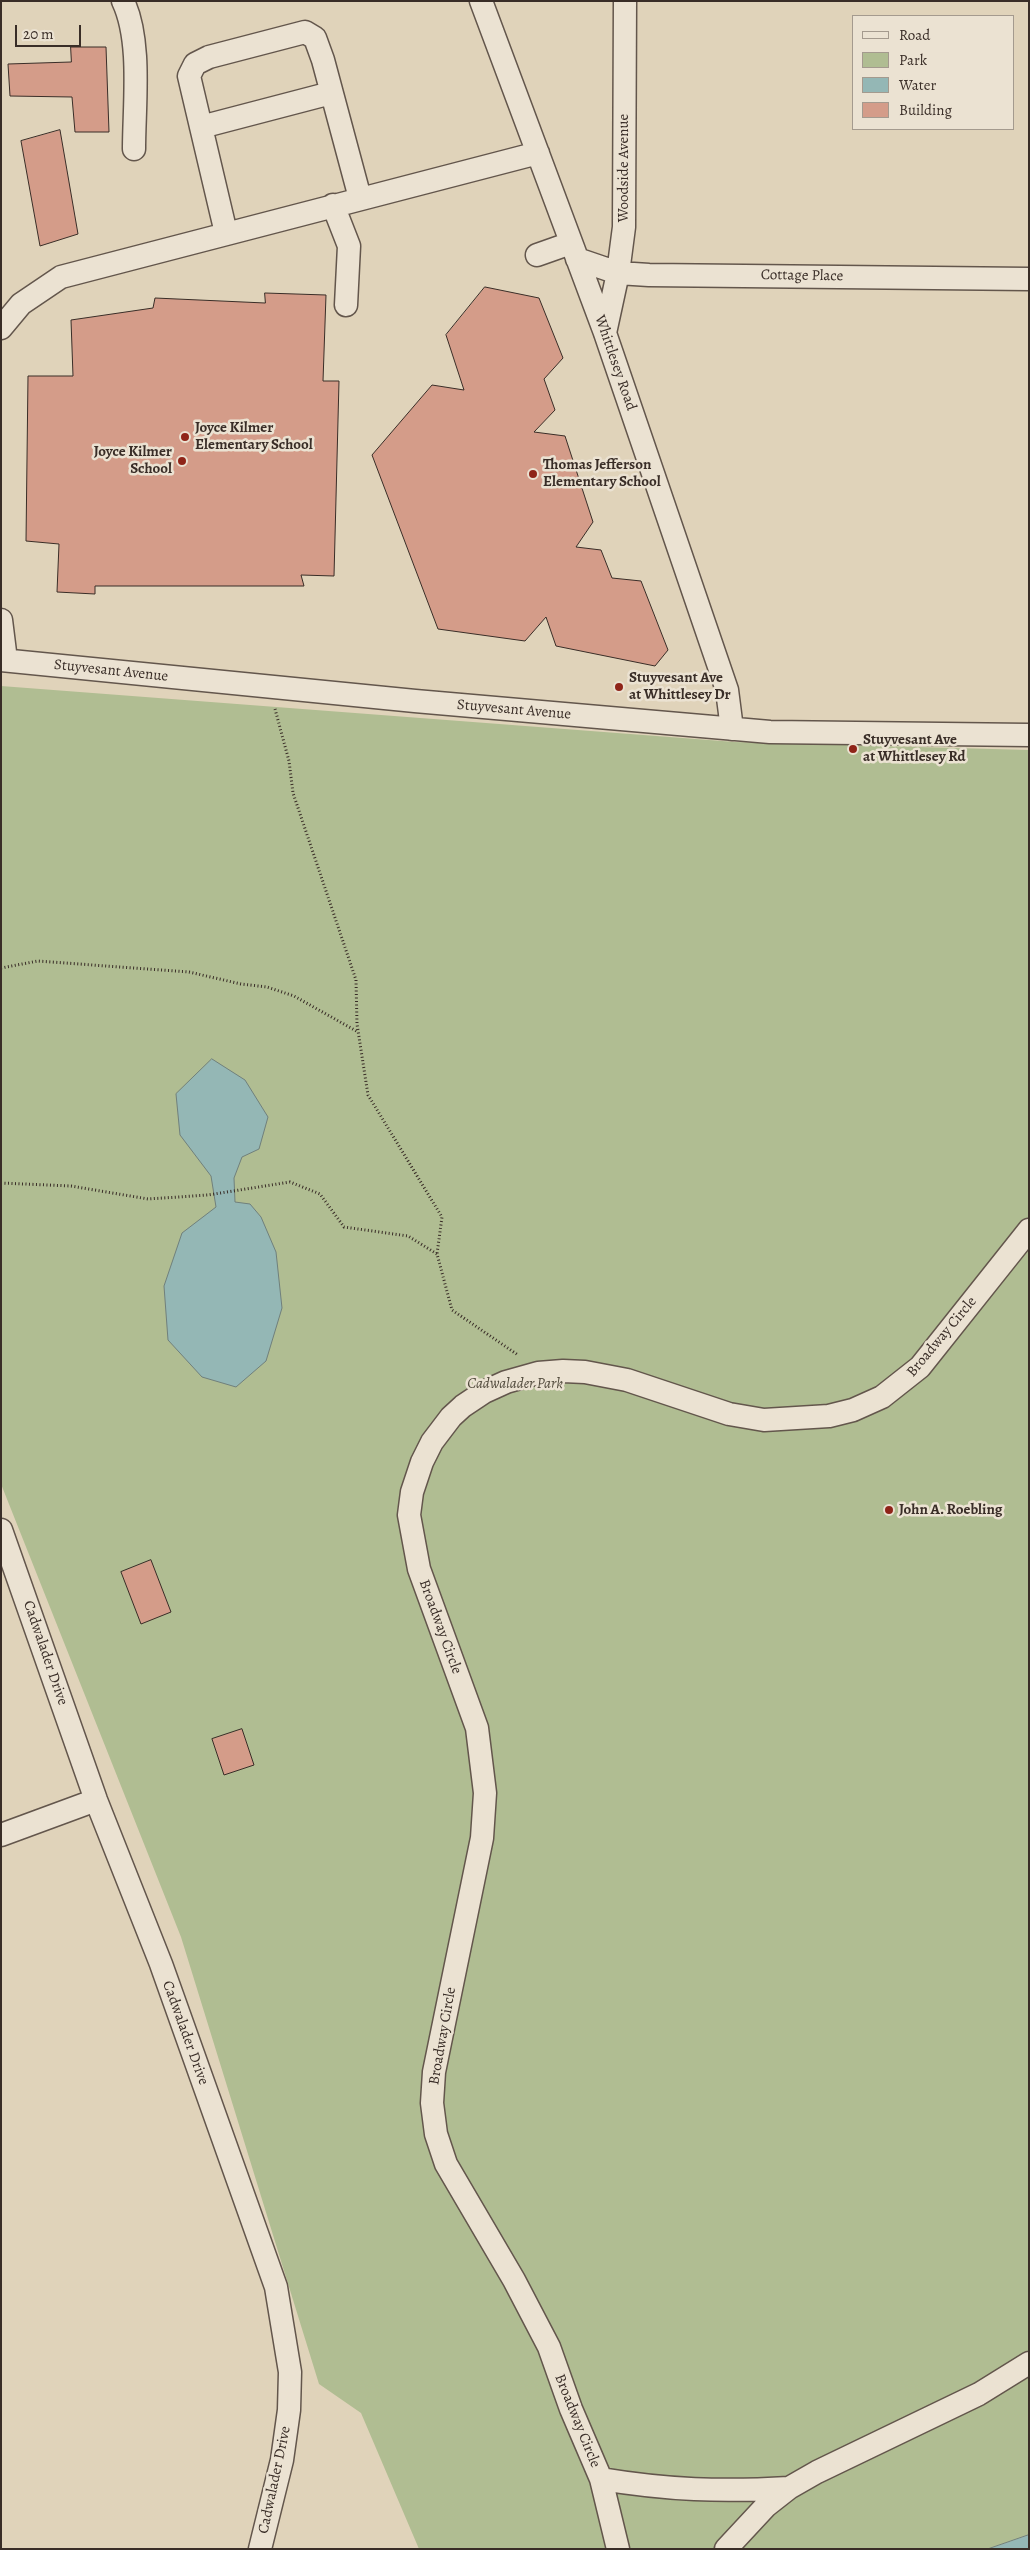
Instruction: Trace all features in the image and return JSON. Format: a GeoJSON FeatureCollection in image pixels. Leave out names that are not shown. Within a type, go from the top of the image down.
{"type":"FeatureCollection","features":[{"type":"Feature","properties":{"kind":"street"},"geometry":{"type":"LineString","coordinates":[[123,1],[129,14],[133,43],[134,149]]}},
{"type":"Feature","properties":{"kind":"street","name":"Whittlesey Road"},"geometry":{"type":"LineString","coordinates":[[481,1],[605,333],[727,690],[732,729]]}},
{"type":"Feature","properties":{"kind":"street","name":"Woodside Avenue"},"geometry":{"type":"LineString","coordinates":[[605,333],[618,273],[624,227],[625,1]]}},
{"type":"Feature","properties":{"kind":"street"},"geometry":{"type":"LineString","coordinates":[[226,233],[189,76],[195,64],[209,57],[304,32],[315,38],[360,198]]}},
{"type":"Feature","properties":{"kind":"street"},"geometry":{"type":"LineString","coordinates":[[201,127],[331,93]]}},
{"type":"Feature","properties":{"kind":"street"},"geometry":{"type":"LineString","coordinates":[[1,328],[21,304],[61,277],[332,205],[538,153]]}},
{"type":"Feature","properties":{"kind":"street"},"geometry":{"type":"LineString","coordinates":[[332,205],[349,246],[346,305]]}},
{"type":"Feature","properties":{"kind":"street"},"geometry":{"type":"LineString","coordinates":[[537,255],[574,251]]}},
{"type":"Feature","properties":{"kind":"street","name":"Cottage Place"},"geometry":{"type":"LineString","coordinates":[[574,251],[618,273],[1029,278]]}},
{"type":"Feature","properties":{"kind":"street"},"geometry":{"type":"LineString","coordinates":[[1,620],[4,660]]}},
{"type":"Feature","properties":{"kind":"street","name":"Stuyvesant Avenue"},"geometry":{"type":"LineString","coordinates":[[4,660],[415,701],[770,732],[1029,735]]}},
{"type":"Feature","properties":{"kind":"street","name":"Broadway Circle"},"geometry":{"type":"LineString","coordinates":[[618,2549],[600,2479],[571,2409],[549,2347],[514,2280],[446,2164],[436,2134],[432,2104],[434,2072],[482,1838],[485,1794],[477,1728],[419,1569],[409,1515],[412,1492],[422,1462],[432,1442],[463,1406],[506,1382],[550,1372],[585,1372],[606,1375],[728,1414],[764,1420],[829,1416],[852,1410],[882,1397],[920,1367],[1029,1230]]}},
{"type":"Feature","properties":{"kind":"street","name":"Cadwalader Drive"},"geometry":{"type":"LineString","coordinates":[[1,1530],[96,1800],[161,1964],[276,2287],[290,2372],[289,2410],[282,2460],[260,2549]]}},
{"type":"Feature","properties":{"kind":"street"},"geometry":{"type":"LineString","coordinates":[[1,1834],[96,1800]]}},
{"type":"Feature","properties":{"kind":"street","name":"Broadway Circle"},"geometry":{"type":"LineString","coordinates":[[726,2549],[766,2506],[790,2488],[817,2472],[979,2394],[1029,2363]]}},
{"type":"Feature","properties":{"kind":"street","name":"Broadway Circle"},"geometry":{"type":"LineString","coordinates":[[600,2479],[665,2489],[727,2491],[790,2488]]}},
{"type":"Feature","properties":{"kind":"path"},"geometry":{"type":"LineString","coordinates":[[275,707],[289,761],[294,793],[356,980],[358,1032],[368,1095],[442,1217],[437,1254],[452,1310],[523,1359],[550,1372]]}},
{"type":"Feature","properties":{"kind":"path"},"geometry":{"type":"LineString","coordinates":[[1,968],[38,961],[189,972],[241,984],[267,987],[294,996],[358,1032]]}},
{"type":"Feature","properties":{"kind":"path"},"geometry":{"type":"LineString","coordinates":[[1,1183],[72,1186],[148,1199],[208,1196],[290,1182],[320,1194],[344,1226],[408,1236],[437,1254]]}},
{"type":"Feature","properties":{"kind":"green space","name":"Cadwalader Park"},"geometry":{"type":"Polygon","coordinates":[[[1,686],[735,742],[1029,750],[1029,2535],[988,2549],[419,2549],[361,2413],[319,2384],[181,1937],[1,1484],[1,686]]]}},
{"type":"Feature","properties":{"kind":"water"},"geometry":{"type":"Polygon","coordinates":[[[212,1059],[245,1080],[268,1117],[259,1149],[242,1157],[234,1178],[235,1202],[250,1204],[261,1217],[276,1252],[282,1308],[266,1361],[236,1387],[202,1377],[168,1340],[164,1286],[182,1233],[216,1207],[211,1176],[180,1135],[176,1094],[212,1059]]]}},
{"type":"Feature","properties":{"kind":"water"},"geometry":{"type":"Polygon","coordinates":[[[1029,2535],[1029,2549],[988,2549],[1029,2535]]]}},
{"type":"Feature","properties":{"kind":"building"},"geometry":{"type":"Polygon","coordinates":[[[71,47],[106,47],[109,132],[75,132],[72,97],[10,96],[8,64],[71,62],[71,47]]]}},
{"type":"Feature","properties":{"kind":"building"},"geometry":{"type":"Polygon","coordinates":[[[60,130],[78,234],[40,246],[21,141],[60,130]]]}},
{"type":"Feature","properties":{"kind":"building","name":"Thomas Jefferson Elementary School"},"geometry":{"type":"Polygon","coordinates":[[[485,287],[539,298],[563,358],[544,379],[555,410],[534,432],[565,436],[593,522],[576,547],[601,550],[612,578],[641,581],[668,650],[655,666],[556,646],[546,617],[525,641],[438,629],[372,455],[432,385],[464,390],[446,335],[485,287]]]}},
{"type":"Feature","properties":{"kind":"building","name":"Joyce Kilmer School"},"geometry":{"type":"Polygon","coordinates":[[[265,293],[326,295],[323,381],[339,381],[334,576],[301,575],[304,586],[95,586],[95,594],[57,592],[59,544],[26,541],[28,376],[73,376],[71,320],[153,308],[155,298],[265,303],[265,293]]]}},
{"type":"Feature","properties":{"kind":"building"},"geometry":{"type":"Polygon","coordinates":[[[151,1560],[171,1612],[141,1624],[121,1572],[151,1560]]]}},
{"type":"Feature","properties":{"kind":"building"},"geometry":{"type":"Polygon","coordinates":[[[242,1729],[254,1765],[224,1775],[212,1739],[242,1729]]]}},
{"type":"Feature","properties":{"kind":"place","name":"Joyce Kilmer Elementary School"},"geometry":{"type":"Point","coordinates":[185,437]}},
{"type":"Feature","properties":{"kind":"place","name":"Joyce Kilmer School"},"geometry":{"type":"Point","coordinates":[182,461]}},
{"type":"Feature","properties":{"kind":"place","name":"Thomas Jefferson Elementary School"},"geometry":{"type":"Point","coordinates":[533,474]}},
{"type":"Feature","properties":{"kind":"place","name":"Stuyvesant Ave at Whittlesey Dr"},"geometry":{"type":"Point","coordinates":[619,687]}},
{"type":"Feature","properties":{"kind":"place","name":"Stuyvesant Ave at Whittlesey Rd"},"geometry":{"type":"Point","coordinates":[853,749]}},
{"type":"Feature","properties":{"kind":"place","name":"John A. Roebling"},"geometry":{"type":"Point","coordinates":[889,1510]}}]}
